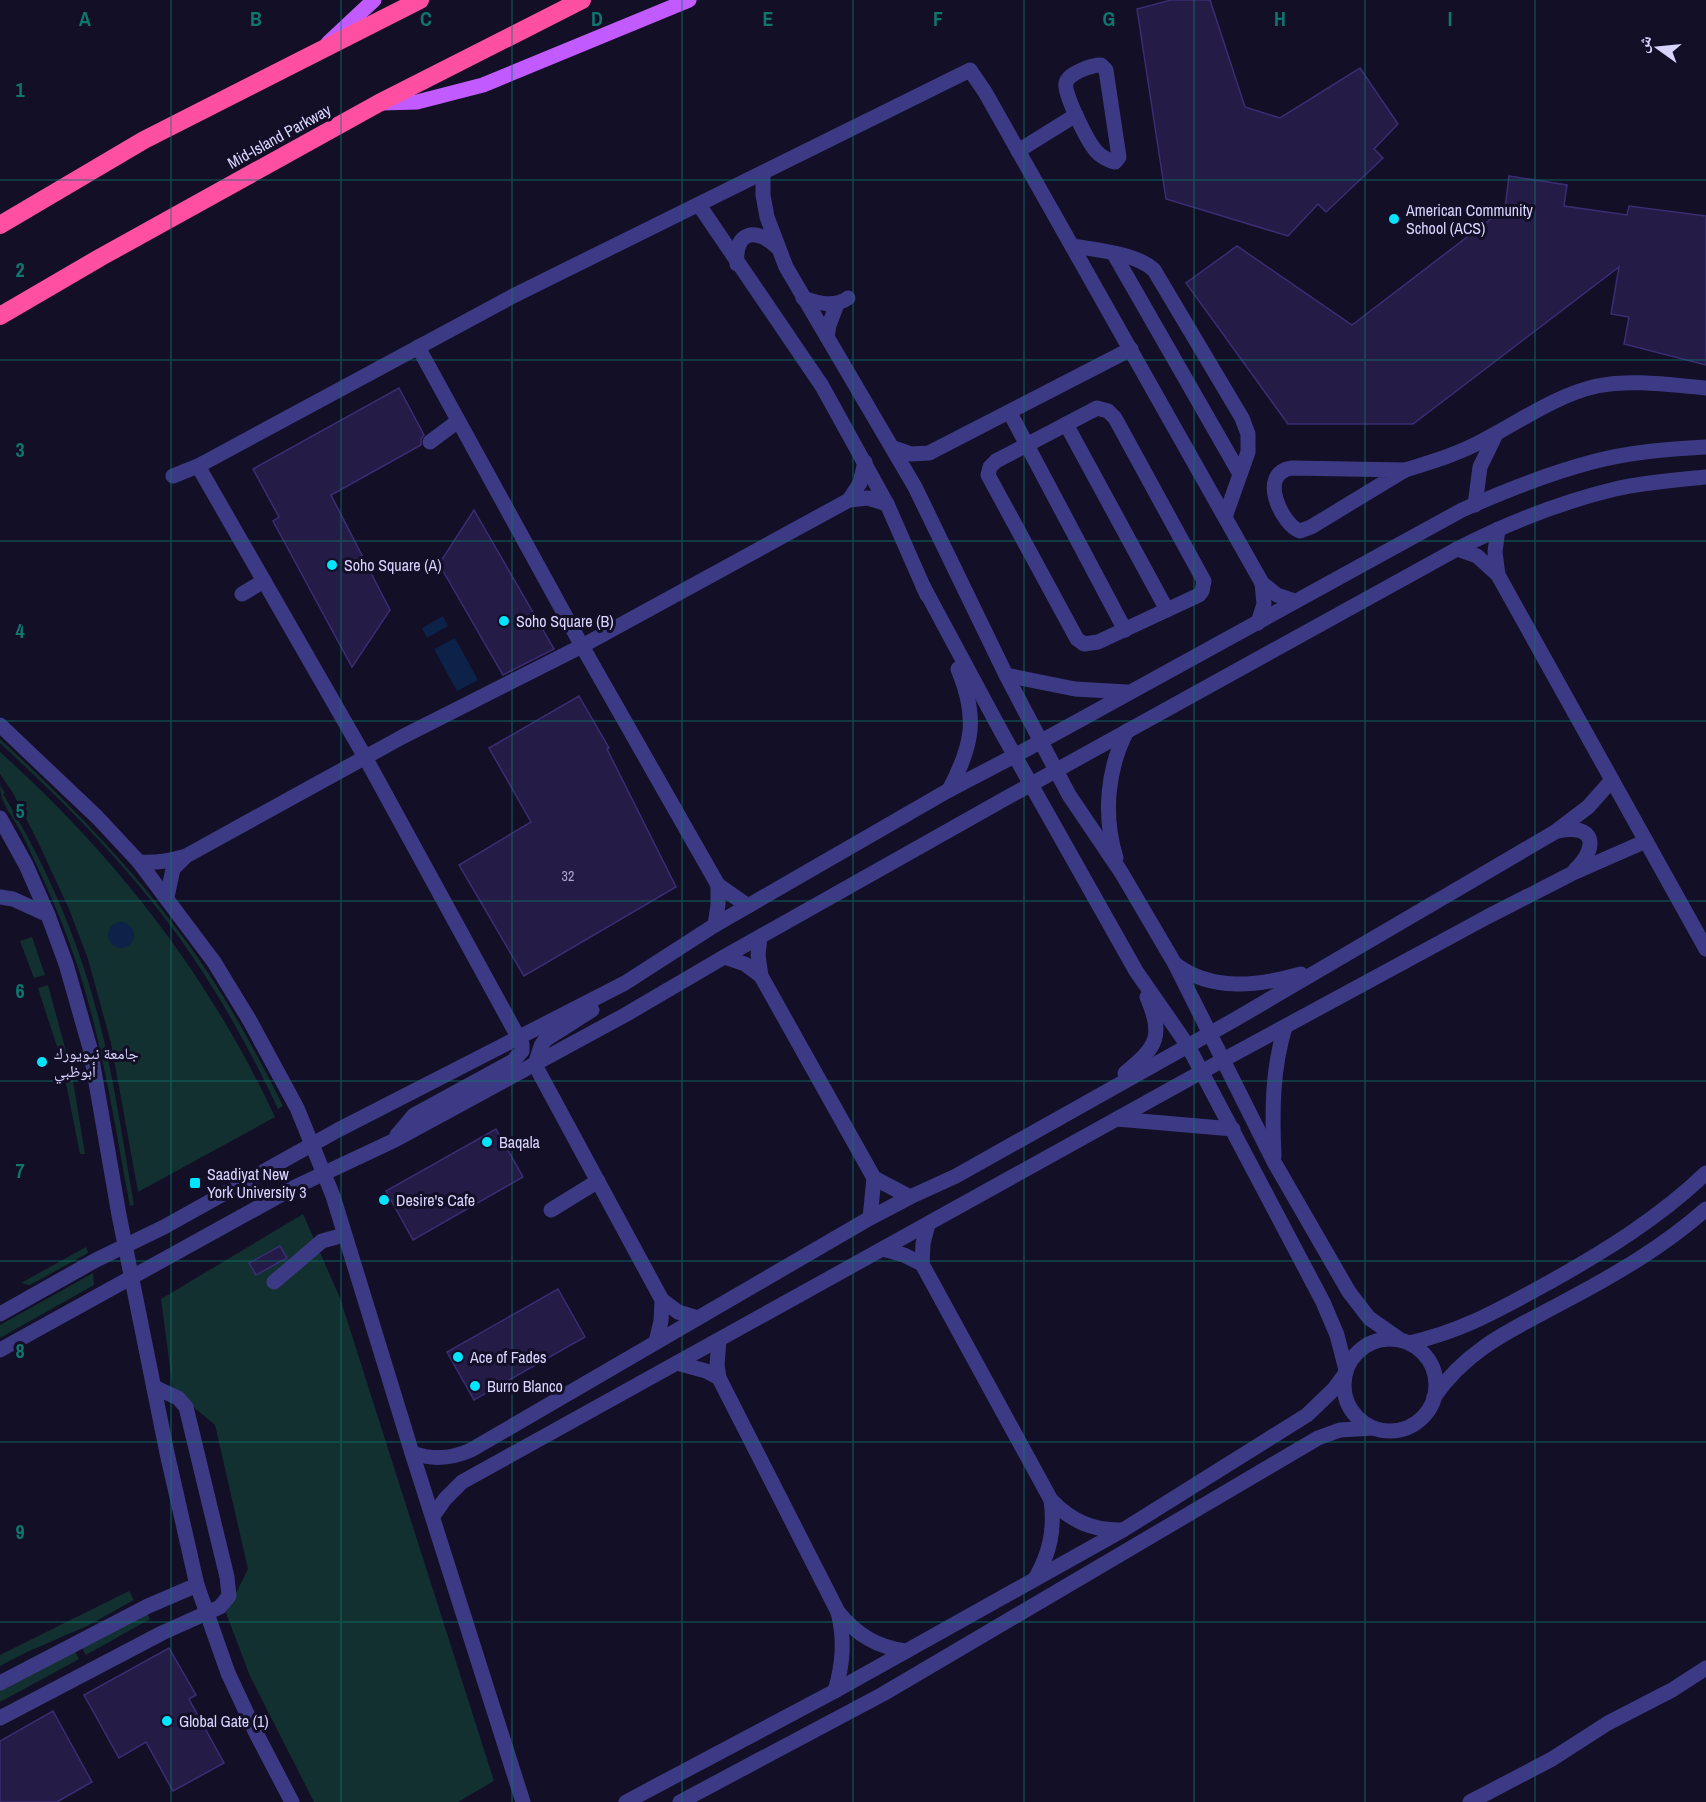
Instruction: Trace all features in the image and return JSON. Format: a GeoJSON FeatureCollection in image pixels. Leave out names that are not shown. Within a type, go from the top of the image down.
{"type":"FeatureCollection","features":[{"type":"Feature","properties":{"kind":"highway"},"geometry":{"type":"LineString","coordinates":[[0,225],[144,140],[420,0]]}},
{"type":"Feature","properties":{"kind":"highway","name":"Mid-Island Parkway"},"geometry":{"type":"LineString","coordinates":[[0,316],[101,257],[379,103],[582,0]]}},
{"type":"Feature","properties":{"kind":"main road"},"geometry":{"type":"LineString","coordinates":[[322,50],[374,0]]}},
{"type":"Feature","properties":{"kind":"main road"},"geometry":{"type":"LineString","coordinates":[[379,103],[417,102],[483,85],[689,0]]}},
{"type":"Feature","properties":{"kind":"street"},"geometry":{"type":"LineString","coordinates":[[1101,65],[1106,70],[1118,161],[1113,162],[1095,150],[1076,115],[1066,88],[1066,81],[1072,76],[1101,65]]}},
{"type":"Feature","properties":{"kind":"street"},"geometry":{"type":"LineString","coordinates":[[173,476],[198,466],[513,296],[970,70],[985,92],[1262,583],[1277,595],[1295,601]]}},
{"type":"Feature","properties":{"kind":"street"},"geometry":{"type":"LineString","coordinates":[[1018,151],[1076,115]]}},
{"type":"Feature","properties":{"kind":"street"},"geometry":{"type":"LineString","coordinates":[[763,173],[763,195],[778,248],[803,298],[894,448],[1040,741],[1069,795],[1121,872],[1175,964],[1274,1162],[1358,1306],[1378,1326],[1426,1356],[1432,1365],[1435,1375],[1434,1397],[1430,1408],[1415,1424],[1395,1431],[1384,1431],[1364,1423],[1349,1407],[1345,1396],[1346,1372],[1337,1335],[1323,1302],[1188,1046],[1136,971],[1030,785],[1016,755],[923,586]]}},
{"type":"Feature","properties":{"kind":"street"},"geometry":{"type":"LineString","coordinates":[[699,205],[822,386],[887,504],[923,586],[968,693],[971,714],[966,753],[949,790]]}},
{"type":"Feature","properties":{"kind":"street"},"geometry":{"type":"LineString","coordinates":[[737,264],[738,245],[751,234],[762,235],[778,248]]}},
{"type":"Feature","properties":{"kind":"street"},"geometry":{"type":"LineString","coordinates":[[1072,246],[1114,254],[1149,265],[1158,275],[1242,418],[1248,434],[1248,452],[1225,517]]}},
{"type":"Feature","properties":{"kind":"street"},"geometry":{"type":"LineString","coordinates":[[1114,254],[1240,474]]}},
{"type":"Feature","properties":{"kind":"street"},"geometry":{"type":"LineString","coordinates":[[803,298],[826,304],[843,301],[832,314],[827,337]]}},
{"type":"Feature","properties":{"kind":"street"},"geometry":{"type":"LineString","coordinates":[[418,347],[582,645],[718,885],[748,906]]}},
{"type":"Feature","properties":{"kind":"street"},"geometry":{"type":"LineString","coordinates":[[894,448],[911,454],[929,453],[1131,350]]}},
{"type":"Feature","properties":{"kind":"street"},"geometry":{"type":"LineString","coordinates":[[1405,470],[1287,469],[1275,478],[1273,488],[1289,525],[1293,529],[1306,530],[1405,470],[1442,458],[1496,434],[1560,399],[1595,387],[1632,382],[1706,388]]}},
{"type":"Feature","properties":{"kind":"street"},"geometry":{"type":"LineString","coordinates":[[1097,408],[1112,414],[1203,576],[1204,586],[1198,595],[1093,644],[1084,644],[1077,639],[989,479],[988,471],[992,463],[1066,424],[1097,408]]}},
{"type":"Feature","properties":{"kind":"street"},"geometry":{"type":"LineString","coordinates":[[1010,413],[1125,630]]}},
{"type":"Feature","properties":{"kind":"street"},"geometry":{"type":"LineString","coordinates":[[430,442],[458,421]]}},
{"type":"Feature","properties":{"kind":"street"},"geometry":{"type":"LineString","coordinates":[[1066,424],[1167,610]]}},
{"type":"Feature","properties":{"kind":"street"},"geometry":{"type":"LineString","coordinates":[[1475,504],[1480,467],[1496,434]]}},
{"type":"Feature","properties":{"kind":"street"},"geometry":{"type":"LineString","coordinates":[[0,1314],[312,1145],[625,984],[715,925],[949,790],[1475,504],[1537,479],[1592,462],[1622,456],[1706,447]]}},
{"type":"Feature","properties":{"kind":"street"},"geometry":{"type":"LineString","coordinates":[[915,487],[920,470],[929,453]]}},
{"type":"Feature","properties":{"kind":"street"},"geometry":{"type":"LineString","coordinates":[[1442,458],[1462,459],[1480,467]]}},
{"type":"Feature","properties":{"kind":"street"},"geometry":{"type":"LineString","coordinates":[[849,500],[860,483],[865,462]]}},
{"type":"Feature","properties":{"kind":"street"},"geometry":{"type":"LineString","coordinates":[[198,466],[364,757],[519,1038],[522,1050],[513,1061],[414,1116],[394,1140]]}},
{"type":"Feature","properties":{"kind":"street"},"geometry":{"type":"LineString","coordinates":[[0,1350],[295,1187],[394,1140],[535,1065],[1030,785],[1456,549],[1498,530],[1616,489],[1706,477]]}},
{"type":"Feature","properties":{"kind":"street"},"geometry":{"type":"LineString","coordinates":[[167,897],[173,869],[186,856],[364,757],[582,645],[849,500],[868,498],[887,504]]}},
{"type":"Feature","properties":{"kind":"street"},"geometry":{"type":"LineString","coordinates":[[1498,530],[1495,552],[1498,575]]}},
{"type":"Feature","properties":{"kind":"street"},"geometry":{"type":"LineString","coordinates":[[1456,549],[1478,556],[1498,575],[1706,949]]}},
{"type":"Feature","properties":{"kind":"street"},"geometry":{"type":"LineString","coordinates":[[242,594],[264,581]]}},
{"type":"Feature","properties":{"kind":"street"},"geometry":{"type":"LineString","coordinates":[[1258,623],[1264,604],[1262,583]]}},
{"type":"Feature","properties":{"kind":"street"},"geometry":{"type":"LineString","coordinates":[[1006,675],[1075,689],[1130,692]]}},
{"type":"Feature","properties":{"kind":"street"},"geometry":{"type":"LineString","coordinates":[[0,725],[97,817],[139,862],[167,897],[214,962],[250,1021],[297,1108],[333,1196],[411,1453],[523,1802]]}},
{"type":"Feature","properties":{"kind":"street"},"geometry":{"type":"LineString","coordinates":[[1121,872],[1111,837],[1109,800],[1115,757],[1127,731]]}},
{"type":"Feature","properties":{"kind":"street"},"geometry":{"type":"LineString","coordinates":[[411,1453],[438,1458],[451,1457],[471,1450],[870,1218],[956,1176],[1210,1034],[1555,832],[1588,807],[1612,780]]}},
{"type":"Feature","properties":{"kind":"street"},"geometry":{"type":"LineString","coordinates":[[0,818],[26,865],[48,915],[66,964],[90,1048],[169,1464],[197,1585],[216,1642],[242,1704],[292,1802]]}},
{"type":"Feature","properties":{"kind":"street"},"geometry":{"type":"LineString","coordinates":[[1555,832],[1578,829],[1586,834],[1591,843],[1590,852],[1585,860],[1571,874]]}},
{"type":"Feature","properties":{"kind":"street"},"geometry":{"type":"LineString","coordinates":[[432,1516],[445,1498],[462,1482],[1223,1060],[1486,917],[1571,874],[1646,841]]}},
{"type":"Feature","properties":{"kind":"street"},"geometry":{"type":"LineString","coordinates":[[139,862],[156,863],[186,856]]}},
{"type":"Feature","properties":{"kind":"street"},"geometry":{"type":"LineString","coordinates":[[715,925],[718,885]]}},
{"type":"Feature","properties":{"kind":"street"},"geometry":{"type":"LineString","coordinates":[[0,897],[13,899],[48,915]]}},
{"type":"Feature","properties":{"kind":"street"},"geometry":{"type":"LineString","coordinates":[[760,937],[758,955],[762,976],[874,1178],[910,1197]]}},
{"type":"Feature","properties":{"kind":"street"},"geometry":{"type":"LineString","coordinates":[[724,957],[745,964],[762,976]]}},
{"type":"Feature","properties":{"kind":"street"},"geometry":{"type":"LineString","coordinates":[[1175,964],[1197,977],[1223,983],[1248,985],[1288,978],[1329,964]]}},
{"type":"Feature","properties":{"kind":"street"},"geometry":{"type":"LineString","coordinates":[[1087,1103],[1144,1057],[1155,1038],[1157,1025],[1155,1015],[1136,971]]}},
{"type":"Feature","properties":{"kind":"street"},"geometry":{"type":"LineString","coordinates":[[625,984],[608,999],[544,1040],[535,1065],[662,1300],[678,1312],[698,1318]]}},
{"type":"Feature","properties":{"kind":"street"},"geometry":{"type":"LineString","coordinates":[[1274,1162],[1272,1113],[1274,1085],[1285,1027]]}},
{"type":"Feature","properties":{"kind":"street"},"geometry":{"type":"LineString","coordinates":[[1117,1119],[1233,1129]]}},
{"type":"Feature","properties":{"kind":"street"},"geometry":{"type":"LineString","coordinates":[[626,1802],[835,1691],[1123,1530],[1307,1415],[1334,1389],[1358,1351],[1367,1345],[1377,1340],[1404,1341],[1449,1333],[1485,1318],[1611,1247],[1667,1207],[1706,1173]]}},
{"type":"Feature","properties":{"kind":"street"},"geometry":{"type":"LineString","coordinates":[[870,1218],[874,1178]]}},
{"type":"Feature","properties":{"kind":"street"},"geometry":{"type":"LineString","coordinates":[[551,1210],[598,1181]]}},
{"type":"Feature","properties":{"kind":"street"},"geometry":{"type":"LineString","coordinates":[[1434,1397],[1454,1371],[1479,1350],[1640,1260],[1706,1209]]}},
{"type":"Feature","properties":{"kind":"street"},"geometry":{"type":"LineString","coordinates":[[928,1224],[923,1244],[922,1264],[1051,1500],[1060,1510],[1083,1524],[1109,1531],[1123,1530]]}},
{"type":"Feature","properties":{"kind":"street"},"geometry":{"type":"LineString","coordinates":[[274,1282],[322,1241],[344,1235]]}},
{"type":"Feature","properties":{"kind":"street"},"geometry":{"type":"LineString","coordinates":[[883,1249],[904,1255],[922,1264]]}},
{"type":"Feature","properties":{"kind":"street"},"geometry":{"type":"LineString","coordinates":[[656,1342],[661,1321],[662,1300]]}},
{"type":"Feature","properties":{"kind":"street"},"geometry":{"type":"LineString","coordinates":[[719,1340],[717,1365],[719,1378],[838,1612],[856,1632],[868,1640],[906,1651]]}},
{"type":"Feature","properties":{"kind":"street"},"geometry":{"type":"LineString","coordinates":[[677,1363],[699,1368],[719,1378]]}},
{"type":"Feature","properties":{"kind":"street"},"geometry":{"type":"LineString","coordinates":[[0,1718],[162,1633],[207,1613],[220,1606],[229,1596],[227,1577],[186,1407],[178,1398],[154,1386]]}},
{"type":"Feature","properties":{"kind":"street"},"geometry":{"type":"LineString","coordinates":[[680,1802],[883,1694],[1318,1438],[1340,1430],[1373,1428]]}},
{"type":"Feature","properties":{"kind":"street"},"geometry":{"type":"LineString","coordinates":[[1035,1579],[1051,1541],[1053,1513],[1051,1500]]}},
{"type":"Feature","properties":{"kind":"street"},"geometry":{"type":"LineString","coordinates":[[0,1683],[148,1606],[197,1585]]}},
{"type":"Feature","properties":{"kind":"street"},"geometry":{"type":"LineString","coordinates":[[835,1691],[843,1652],[838,1612]]}},
{"type":"Feature","properties":{"kind":"street"},"geometry":{"type":"LineString","coordinates":[[1470,1802],[1552,1759],[1608,1723],[1672,1690],[1706,1668]]}},
{"type":"Feature","properties":{"kind":"green space"},"geometry":{"type":"Polygon","coordinates":[[[0,739],[94,832],[160,907],[209,974],[236,1017],[283,1106],[278,1109],[220,999],[168,922],[96,837],[0,743],[0,739]]]}},
{"type":"Feature","properties":{"kind":"green space"},"geometry":{"type":"Polygon","coordinates":[[[0,752],[83,833],[156,921],[190,967],[220,1015],[275,1117],[138,1192],[111,1043],[88,959],[69,909],[38,842],[13,793],[0,774],[0,752]]]}},
{"type":"Feature","properties":{"kind":"green space"},"geometry":{"type":"Polygon","coordinates":[[[0,785],[46,874],[81,958],[109,1063],[134,1205],[130,1206],[107,1080],[84,987],[69,940],[22,834],[2,799],[0,785]]]}},
{"type":"Feature","properties":{"kind":"green space"},"geometry":{"type":"Polygon","coordinates":[[[32,937],[45,975],[34,978],[20,941],[32,937]]]}},
{"type":"Feature","properties":{"kind":"green space"},"geometry":{"type":"Polygon","coordinates":[[[48,985],[69,1062],[61,1059],[38,988],[48,985]]]}},
{"type":"Feature","properties":{"kind":"green space"},"geometry":{"type":"Polygon","coordinates":[[[64,1073],[72,1075],[85,1154],[80,1154],[64,1073]]]}},
{"type":"Feature","properties":{"kind":"green space"},"geometry":{"type":"Polygon","coordinates":[[[303,1214],[340,1298],[494,1781],[458,1802],[314,1802],[250,1676],[226,1613],[248,1569],[215,1425],[173,1390],[161,1299],[303,1214]]]}},
{"type":"Feature","properties":{"kind":"green space"},"geometry":{"type":"Polygon","coordinates":[[[86,1247],[88,1253],[30,1285],[21,1283],[86,1247]]]}},
{"type":"Feature","properties":{"kind":"green space"},"geometry":{"type":"Polygon","coordinates":[[[93,1273],[94,1285],[0,1338],[0,1325],[93,1273]]]}},
{"type":"Feature","properties":{"kind":"green space"},"geometry":{"type":"Polygon","coordinates":[[[129,1591],[134,1600],[87,1626],[0,1666],[0,1655],[129,1591]]]}},
{"type":"Feature","properties":{"kind":"green space"},"geometry":{"type":"Polygon","coordinates":[[[145,1610],[150,1619],[86,1655],[81,1646],[145,1610]]]}},
{"type":"Feature","properties":{"kind":"green space"},"geometry":{"type":"Polygon","coordinates":[[[74,1650],[79,1659],[0,1702],[0,1690],[74,1650]]]}},
{"type":"Feature","properties":{"kind":"water"},"geometry":{"type":"Polygon","coordinates":[[[443,616],[448,626],[427,638],[422,628],[443,616]]]}},
{"type":"Feature","properties":{"kind":"water"},"geometry":{"type":"Polygon","coordinates":[[[455,638],[478,680],[457,691],[434,649],[455,638]]]}},
{"type":"Feature","properties":{"kind":"water"},"geometry":{"type":"Polygon","coordinates":[[[121,922],[130,926],[134,935],[130,944],[121,948],[112,944],[108,935],[112,926],[121,922]]]}},
{"type":"Feature","properties":{"kind":"building"},"geometry":{"type":"Polygon","coordinates":[[[1171,0],[1210,0],[1245,107],[1280,118],[1360,68],[1398,124],[1374,149],[1383,158],[1326,212],[1318,204],[1288,236],[1166,199],[1137,9],[1171,0]]]}},
{"type":"Feature","properties":{"kind":"building"},"geometry":{"type":"Polygon","coordinates":[[[1509,176],[1567,185],[1564,206],[1627,215],[1629,206],[1706,216],[1706,365],[1624,344],[1629,317],[1611,314],[1619,267],[1413,424],[1288,424],[1186,283],[1237,246],[1352,325],[1505,208],[1509,176]]]}},
{"type":"Feature","properties":{"kind":"building","name":"Soho Square (A)"},"geometry":{"type":"Polygon","coordinates":[[[399,388],[424,435],[421,445],[331,495],[390,610],[352,667],[273,521],[279,517],[253,469],[399,388]]]}},
{"type":"Feature","properties":{"kind":"building","name":"Soho Square (B)"},"geometry":{"type":"Polygon","coordinates":[[[474,510],[554,649],[503,675],[439,564],[474,510]]]}},
{"type":"Feature","properties":{"kind":"building"},"geometry":{"type":"Polygon","coordinates":[[[579,696],[609,748],[607,749],[676,887],[524,976],[459,865],[531,822],[489,748],[579,696]]]}},
{"type":"Feature","properties":{"kind":"building"},"geometry":{"type":"Polygon","coordinates":[[[496,1129],[523,1177],[413,1240],[386,1191],[496,1129]]]}},
{"type":"Feature","properties":{"kind":"building"},"geometry":{"type":"Polygon","coordinates":[[[280,1246],[287,1258],[256,1275],[249,1263],[280,1246]]]}},
{"type":"Feature","properties":{"kind":"building"},"geometry":{"type":"Polygon","coordinates":[[[558,1289],[585,1337],[474,1400],[447,1352],[558,1289]]]}},
{"type":"Feature","properties":{"kind":"building","name":"Global Gate (1)"},"geometry":{"type":"Polygon","coordinates":[[[169,1648],[196,1695],[189,1699],[224,1763],[173,1791],[146,1742],[119,1758],[84,1695],[169,1648]]]}},
{"type":"Feature","properties":{"kind":"building"},"geometry":{"type":"Polygon","coordinates":[[[53,1711],[92,1782],[57,1802],[0,1802],[0,1741],[53,1711]]]}},
{"type":"Feature","properties":{"kind":"place","name":"American Community School (ACS)"},"geometry":{"type":"Point","coordinates":[1394,219]}},
{"type":"Feature","properties":{"kind":"place","name":"Soho Square (A)"},"geometry":{"type":"Point","coordinates":[332,565]}},
{"type":"Feature","properties":{"kind":"place","name":"Soho Square (B)"},"geometry":{"type":"Point","coordinates":[504,621]}},
{"type":"Feature","properties":{"kind":"place","name":"جامعة نيويورك أبوظبي"},"geometry":{"type":"Point","coordinates":[42,1062]}},
{"type":"Feature","properties":{"kind":"place","name":"Baqala"},"geometry":{"type":"Point","coordinates":[487,1142]}},
{"type":"Feature","properties":{"kind":"place","name":"Saadiyat New York University 3"},"geometry":{"type":"Point","coordinates":[195,1183]}},
{"type":"Feature","properties":{"kind":"place","name":"Desire's Cafe"},"geometry":{"type":"Point","coordinates":[384,1200]}},
{"type":"Feature","properties":{"kind":"place","name":"Ace of Fades"},"geometry":{"type":"Point","coordinates":[458,1357]}},
{"type":"Feature","properties":{"kind":"place","name":"Burro Blanco"},"geometry":{"type":"Point","coordinates":[475,1386]}},
{"type":"Feature","properties":{"kind":"place","name":"Global Gate (1)"},"geometry":{"type":"Point","coordinates":[167,1721]}}]}
